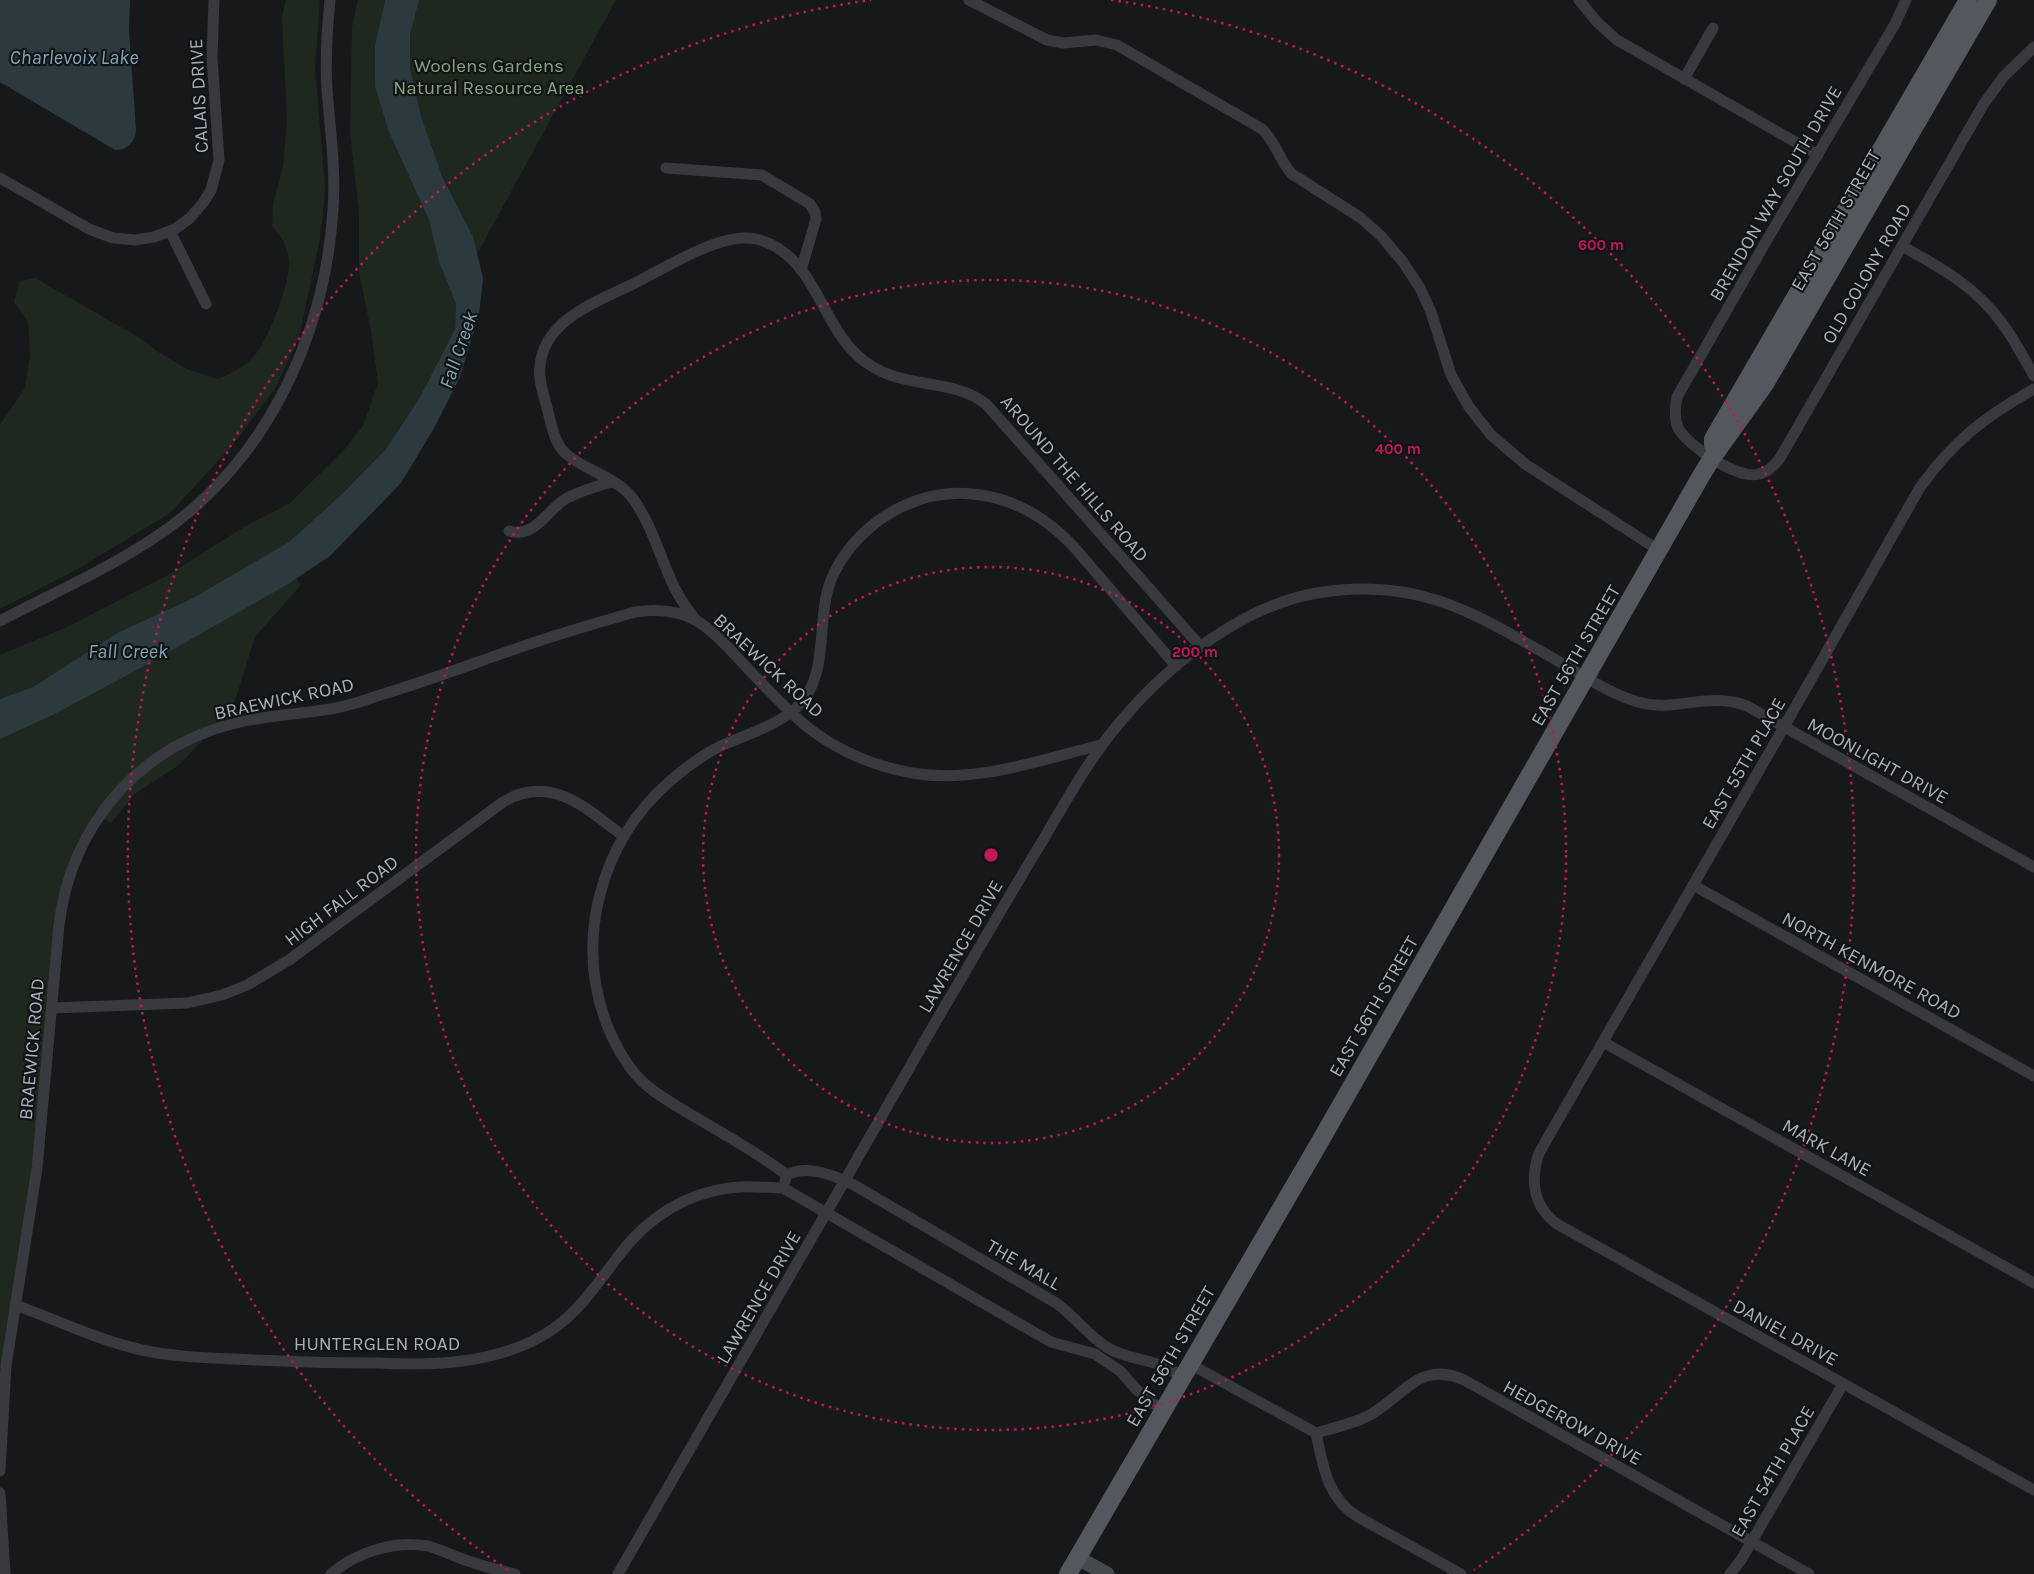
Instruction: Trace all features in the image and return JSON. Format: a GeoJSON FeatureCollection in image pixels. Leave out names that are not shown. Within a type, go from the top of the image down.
{"type":"FeatureCollection","features":[{"type":"Feature","properties":{"kind":"main road","name":"EAST 56TH STREET"},"geometry":{"type":"LineString","coordinates":[[1712,458],[1713,439],[1968,0]]}},
{"type":"Feature","properties":{"kind":"main road","name":"EAST 56TH STREET"},"geometry":{"type":"LineString","coordinates":[[1075,1568],[1163,1411],[1712,458],[1765,384],[1988,0]]}},
{"type":"Feature","properties":{"kind":"main road"},"geometry":{"type":"LineString","coordinates":[[1075,1568],[1108,1574]]}},
{"type":"Feature","properties":{"kind":"street","name":"CALAIS DRIVE"},"geometry":{"type":"LineString","coordinates":[[0,178],[89,228],[104,235],[122,239],[135,240],[154,237],[170,231],[190,218],[204,203],[211,190],[218,169],[220,148],[212,56],[214,0]]}},
{"type":"Feature","properties":{"kind":"street"},"geometry":{"type":"LineString","coordinates":[[0,620],[120,559],[155,538],[180,519],[230,471],[266,423],[288,386],[317,312],[325,278],[332,232],[334,178],[326,73],[330,0]]}},
{"type":"Feature","properties":{"kind":"street"},"geometry":{"type":"LineString","coordinates":[[969,0],[1047,40],[1072,43],[1096,40],[1117,45],[1262,129],[1269,136],[1284,164],[1292,174],[1361,218],[1381,236],[1404,262],[1420,288],[1431,312],[1451,375],[1468,407],[1491,435],[1525,464],[1660,551]]}},
{"type":"Feature","properties":{"kind":"street"},"geometry":{"type":"LineString","coordinates":[[1579,0],[1597,22],[1617,40],[1818,155]]}},
{"type":"Feature","properties":{"kind":"street","name":"BRENDON WAY SOUTH DRIVE"},"geometry":{"type":"LineString","coordinates":[[1676,405],[1679,393],[1895,24],[1906,0]]}},
{"type":"Feature","properties":{"kind":"street"},"geometry":{"type":"LineString","coordinates":[[1684,78],[1713,28]]}},
{"type":"Feature","properties":{"kind":"street","name":"OLD COLONY ROAD"},"geometry":{"type":"LineString","coordinates":[[1676,405],[1677,423],[1683,435],[1692,445],[1712,458],[1747,475],[1768,471],[1776,464],[1991,93],[2017,62],[2034,47]]}},
{"type":"Feature","properties":{"kind":"street"},"geometry":{"type":"LineString","coordinates":[[666,168],[759,174],[775,181],[810,204],[816,212],[816,219],[801,270]]}},
{"type":"Feature","properties":{"kind":"street"},"geometry":{"type":"LineString","coordinates":[[170,231],[206,304]]}},
{"type":"Feature","properties":{"kind":"street","name":"AROUND THE HILLS ROAD"},"geometry":{"type":"LineString","coordinates":[[697,621],[669,580],[653,537],[634,500],[627,492],[569,456],[556,440],[540,374],[543,351],[557,328],[571,317],[589,306],[723,240],[741,237],[764,242],[783,252],[815,288],[847,345],[871,366],[899,379],[966,392],[986,404],[1201,647]]}},
{"type":"Feature","properties":{"kind":"street"},"geometry":{"type":"LineString","coordinates":[[1902,246],[1952,275],[1980,297],[2002,323],[2034,376]]}},
{"type":"Feature","properties":{"kind":"street","name":"EAST 55TH PLACE"},"geometry":{"type":"LineString","coordinates":[[1535,1191],[1533,1174],[1539,1153],[1694,885],[1912,500],[1934,467],[1961,438],[1982,421],[2034,389]]}},
{"type":"Feature","properties":{"kind":"street"},"geometry":{"type":"LineString","coordinates":[[509,531],[518,534],[528,531],[536,527],[566,499],[594,487],[612,482]]}},
{"type":"Feature","properties":{"kind":"street"},"geometry":{"type":"LineString","coordinates":[[783,1188],[787,1174],[653,1090],[630,1067],[615,1044],[597,992],[593,940],[600,889],[623,836],[650,801],[687,768],[721,746],[780,719],[804,699],[815,676],[826,593],[842,559],[858,538],[882,518],[909,504],[938,495],[964,493],[995,498],[1024,509],[1048,523],[1074,547],[1176,666]]}},
{"type":"Feature","properties":{"kind":"street","name":"LAWRENCE DRIVE"},"geometry":{"type":"LineString","coordinates":[[618,1574],[992,925],[1101,745],[1136,704],[1176,666],[1201,647],[1247,618],[1288,600],[1336,590],[1384,590],[1420,595],[1467,610],[1586,677]]}},
{"type":"Feature","properties":{"kind":"street","name":"BRAEWICK ROAD"},"geometry":{"type":"LineString","coordinates":[[0,1470],[6,1366],[14,1305],[37,1168],[61,908],[70,873],[90,829],[111,800],[136,775],[168,751],[222,727],[248,720],[338,708],[382,695],[553,636],[635,612],[661,610],[697,621],[728,647],[790,712],[822,737],[853,755],[878,764],[921,774],[957,776],[989,773],[1101,745]]}},
{"type":"Feature","properties":{"kind":"street","name":"MOONLIGHT DRIVE"},"geometry":{"type":"LineString","coordinates":[[1586,677],[1620,696],[1647,704],[1660,705],[1716,699],[1729,700],[1747,706],[2034,867]]}},
{"type":"Feature","properties":{"kind":"street","name":"HIGH FALL ROAD"},"geometry":{"type":"LineString","coordinates":[[52,1008],[178,1004],[222,995],[247,985],[282,965],[503,802],[523,794],[545,792],[567,797],[623,836]]}},
{"type":"Feature","properties":{"kind":"street","name":"NORTH KENMORE ROAD"},"geometry":{"type":"LineString","coordinates":[[1694,885],[2034,1076]]}},
{"type":"Feature","properties":{"kind":"street","name":"MARK LANE"},"geometry":{"type":"LineString","coordinates":[[1603,1042],[2034,1283]]}},
{"type":"Feature","properties":{"kind":"street","name":"THE MALL"},"geometry":{"type":"LineString","coordinates":[[787,1174],[794,1171],[813,1171],[845,1181],[1056,1303],[1071,1314],[1138,1391],[1163,1411]]}},
{"type":"Feature","properties":{"kind":"street","name":"HUNTERGLEN ROAD"},"geometry":{"type":"LineString","coordinates":[[14,1305],[128,1346],[164,1354],[305,1362],[401,1364],[464,1361],[497,1354],[522,1345],[561,1324],[582,1306],[636,1234],[656,1216],[672,1206],[701,1194],[754,1186],[783,1188],[827,1214]]}},
{"type":"Feature","properties":{"kind":"street","name":"DANIEL DRIVE"},"geometry":{"type":"LineString","coordinates":[[1535,1191],[1544,1211],[1558,1224],[2034,1490]]}},
{"type":"Feature","properties":{"kind":"street","name":"THE MALL"},"geometry":{"type":"LineString","coordinates":[[827,1214],[1051,1342],[1085,1350],[1102,1351],[1187,1371],[1316,1433]]}},
{"type":"Feature","properties":{"kind":"street"},"geometry":{"type":"LineString","coordinates":[[1120,1371],[1129,1357]]}},
{"type":"Feature","properties":{"kind":"street","name":"HEDGEROW DRIVE"},"geometry":{"type":"LineString","coordinates":[[1316,1433],[1368,1416],[1408,1384],[1421,1378],[1439,1374],[1453,1376],[1466,1381],[1809,1574]]}},
{"type":"Feature","properties":{"kind":"street","name":"EAST 54TH PLACE"},"geometry":{"type":"LineString","coordinates":[[1730,1574],[1752,1542],[1843,1384]]}},
{"type":"Feature","properties":{"kind":"street"},"geometry":{"type":"LineString","coordinates":[[1316,1433],[1325,1476],[1335,1496],[1344,1506],[1358,1517],[1461,1574]]}},
{"type":"Feature","properties":{"kind":"street"},"geometry":{"type":"LineString","coordinates":[[0,1493],[5,1574]]}},
{"type":"Feature","properties":{"kind":"street"},"geometry":{"type":"LineString","coordinates":[[332,1574],[348,1562],[369,1552],[386,1547],[408,1545],[437,1549],[478,1564],[516,1574]]}},
{"type":"Feature","properties":{"kind":"green space"},"geometry":{"type":"Polygon","coordinates":[[[286,0],[320,0],[315,68],[325,187],[319,244],[299,337],[275,389],[230,448],[170,513],[78,569],[0,609],[0,425],[25,388],[30,356],[28,322],[14,302],[20,281],[35,278],[140,338],[158,352],[189,370],[218,379],[250,360],[260,349],[266,338],[283,294],[289,268],[289,259],[285,245],[272,226],[273,205],[283,166],[287,122],[282,16],[286,0]]]}},
{"type":"Feature","properties":{"kind":"green space"},"geometry":{"type":"Polygon","coordinates":[[[358,0],[385,0],[375,45],[389,132],[429,220],[439,262],[456,304],[455,329],[420,397],[386,449],[343,493],[289,542],[191,599],[119,632],[33,687],[0,699],[0,655],[65,628],[168,575],[244,527],[290,503],[343,451],[363,426],[378,383],[371,331],[359,272],[359,213],[350,132],[352,27],[358,0]]]}},
{"type":"Feature","properties":{"kind":"green space","name":"Woolens Gardens Natural Resource Area"},"geometry":{"type":"Polygon","coordinates":[[[419,0],[616,0],[477,254],[462,215],[436,162],[413,86],[410,67],[410,33],[419,0]]]}},
{"type":"Feature","properties":{"kind":"green space"},"geometry":{"type":"Polygon","coordinates":[[[297,578],[300,586],[255,637],[232,710],[179,765],[136,793],[111,823],[95,812],[76,844],[62,883],[29,1190],[0,1371],[0,739],[51,716],[139,669],[297,578]]]}},
{"type":"Feature","properties":{"kind":"water","name":"Charlevoix Lake"},"geometry":{"type":"Polygon","coordinates":[[[0,0],[130,0],[129,31],[136,130],[130,145],[123,149],[115,150],[0,82],[0,0]]]}},
{"type":"Feature","properties":{"kind":"water","name":"Fall Creek"},"geometry":{"type":"Polygon","coordinates":[[[385,0],[419,0],[410,34],[410,68],[421,117],[442,176],[473,237],[483,278],[479,315],[460,377],[433,430],[401,483],[330,556],[288,584],[139,669],[51,716],[0,739],[0,699],[33,687],[119,632],[191,599],[289,542],[343,493],[386,449],[420,397],[455,329],[456,304],[439,262],[429,220],[389,132],[375,86],[375,45],[385,0]]]}}]}
